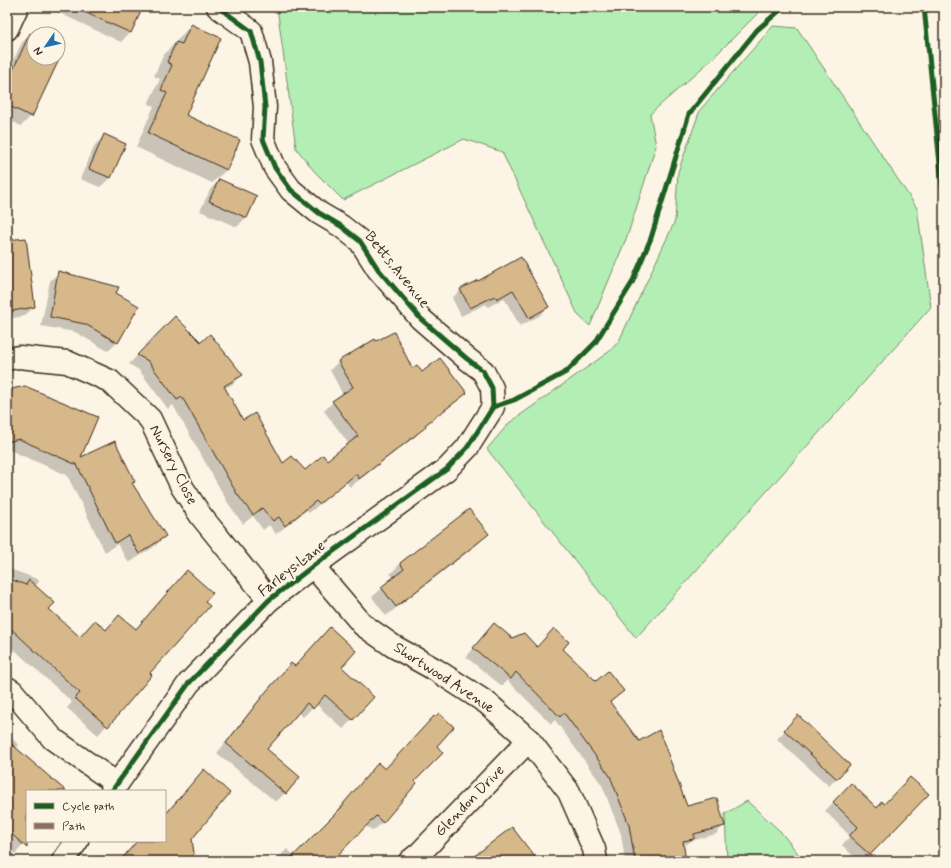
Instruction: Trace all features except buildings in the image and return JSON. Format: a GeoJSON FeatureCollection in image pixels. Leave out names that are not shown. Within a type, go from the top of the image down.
{"type":"FeatureCollection","features":[{"type":"Feature","properties":{"kind":"street"},"geometry":{"type":"LineString","coordinates":[[7,29],[17,7]]}},
{"type":"Feature","properties":{"kind":"street","name":"Betts Avenue"},"geometry":{"type":"LineString","coordinates":[[218,7],[251,31],[260,62],[265,107],[263,139],[275,168],[291,190],[319,213],[342,226],[360,241],[378,269],[421,319],[483,371],[492,388],[493,407]]}},
{"type":"Feature","properties":{"kind":"street","name":"Nursery Close"},"geometry":{"type":"LineString","coordinates":[[7,359],[20,357],[68,362],[110,381],[150,419],[182,487],[200,516],[269,600]]}},
{"type":"Feature","properties":{"kind":"street","name":"Farleys Lane"},"geometry":{"type":"LineString","coordinates":[[115,788],[189,683],[269,600],[313,566],[447,469],[467,448],[493,407]]}},
{"type":"Feature","properties":{"kind":"street","name":"Shortwood Avenue"},"geometry":{"type":"LineString","coordinates":[[313,566],[363,625],[393,646],[436,670],[487,703],[529,740],[569,792],[594,849],[596,861]]}},
{"type":"Feature","properties":{"kind":"street"},"geometry":{"type":"LineString","coordinates":[[7,688],[12,691],[53,739],[115,788]]}},
{"type":"Feature","properties":{"kind":"street","name":"Glendon Drive"},"geometry":{"type":"LineString","coordinates":[[410,861],[420,853],[529,740]]}},
{"type":"Feature","properties":{"kind":"street"},"geometry":{"type":"LineString","coordinates":[[63,861],[76,842]]}},
{"type":"Feature","properties":{"kind":"green space"},"geometry":{"type":"Polygon","coordinates":[[[277,7],[764,7],[711,60],[650,114],[656,146],[628,234],[590,326],[578,315],[502,152],[464,139],[343,200],[314,171],[296,148],[277,7]]]}},
{"type":"Feature","properties":{"kind":"green space"},"geometry":{"type":"Polygon","coordinates":[[[773,26],[797,28],[917,208],[931,307],[636,638],[487,449],[509,423],[610,351],[619,341],[675,221],[678,172],[700,110],[773,26]]]}},
{"type":"Feature","properties":{"kind":"green space"},"geometry":{"type":"Polygon","coordinates":[[[747,801],[780,831],[804,861],[727,861],[725,814],[747,801]]]}},
{"type":"Feature","properties":{"kind":"marked path"},"geometry":{"type":"LineString","coordinates":[[865,7],[870,7]]}},
{"type":"Feature","properties":{"kind":"cycle path"},"geometry":{"type":"LineString","coordinates":[[218,7],[251,31],[260,62],[265,107],[263,139],[275,168],[291,190],[319,213],[341,226],[360,241],[378,269],[421,319],[483,371],[492,388],[493,407]]}},
{"type":"Feature","properties":{"kind":"cycle path"},"geometry":{"type":"LineString","coordinates":[[493,407],[514,400],[566,372],[595,343],[632,283],[651,238],[689,114],[757,30],[780,10],[787,7]]}},
{"type":"Feature","properties":{"kind":"cycle path"},"geometry":{"type":"LineString","coordinates":[[924,7],[944,203]]}},
{"type":"Feature","properties":{"kind":"cycle path"},"geometry":{"type":"LineString","coordinates":[[113,790],[189,683],[269,600],[313,566],[447,469],[467,448],[493,407]]}}]}
